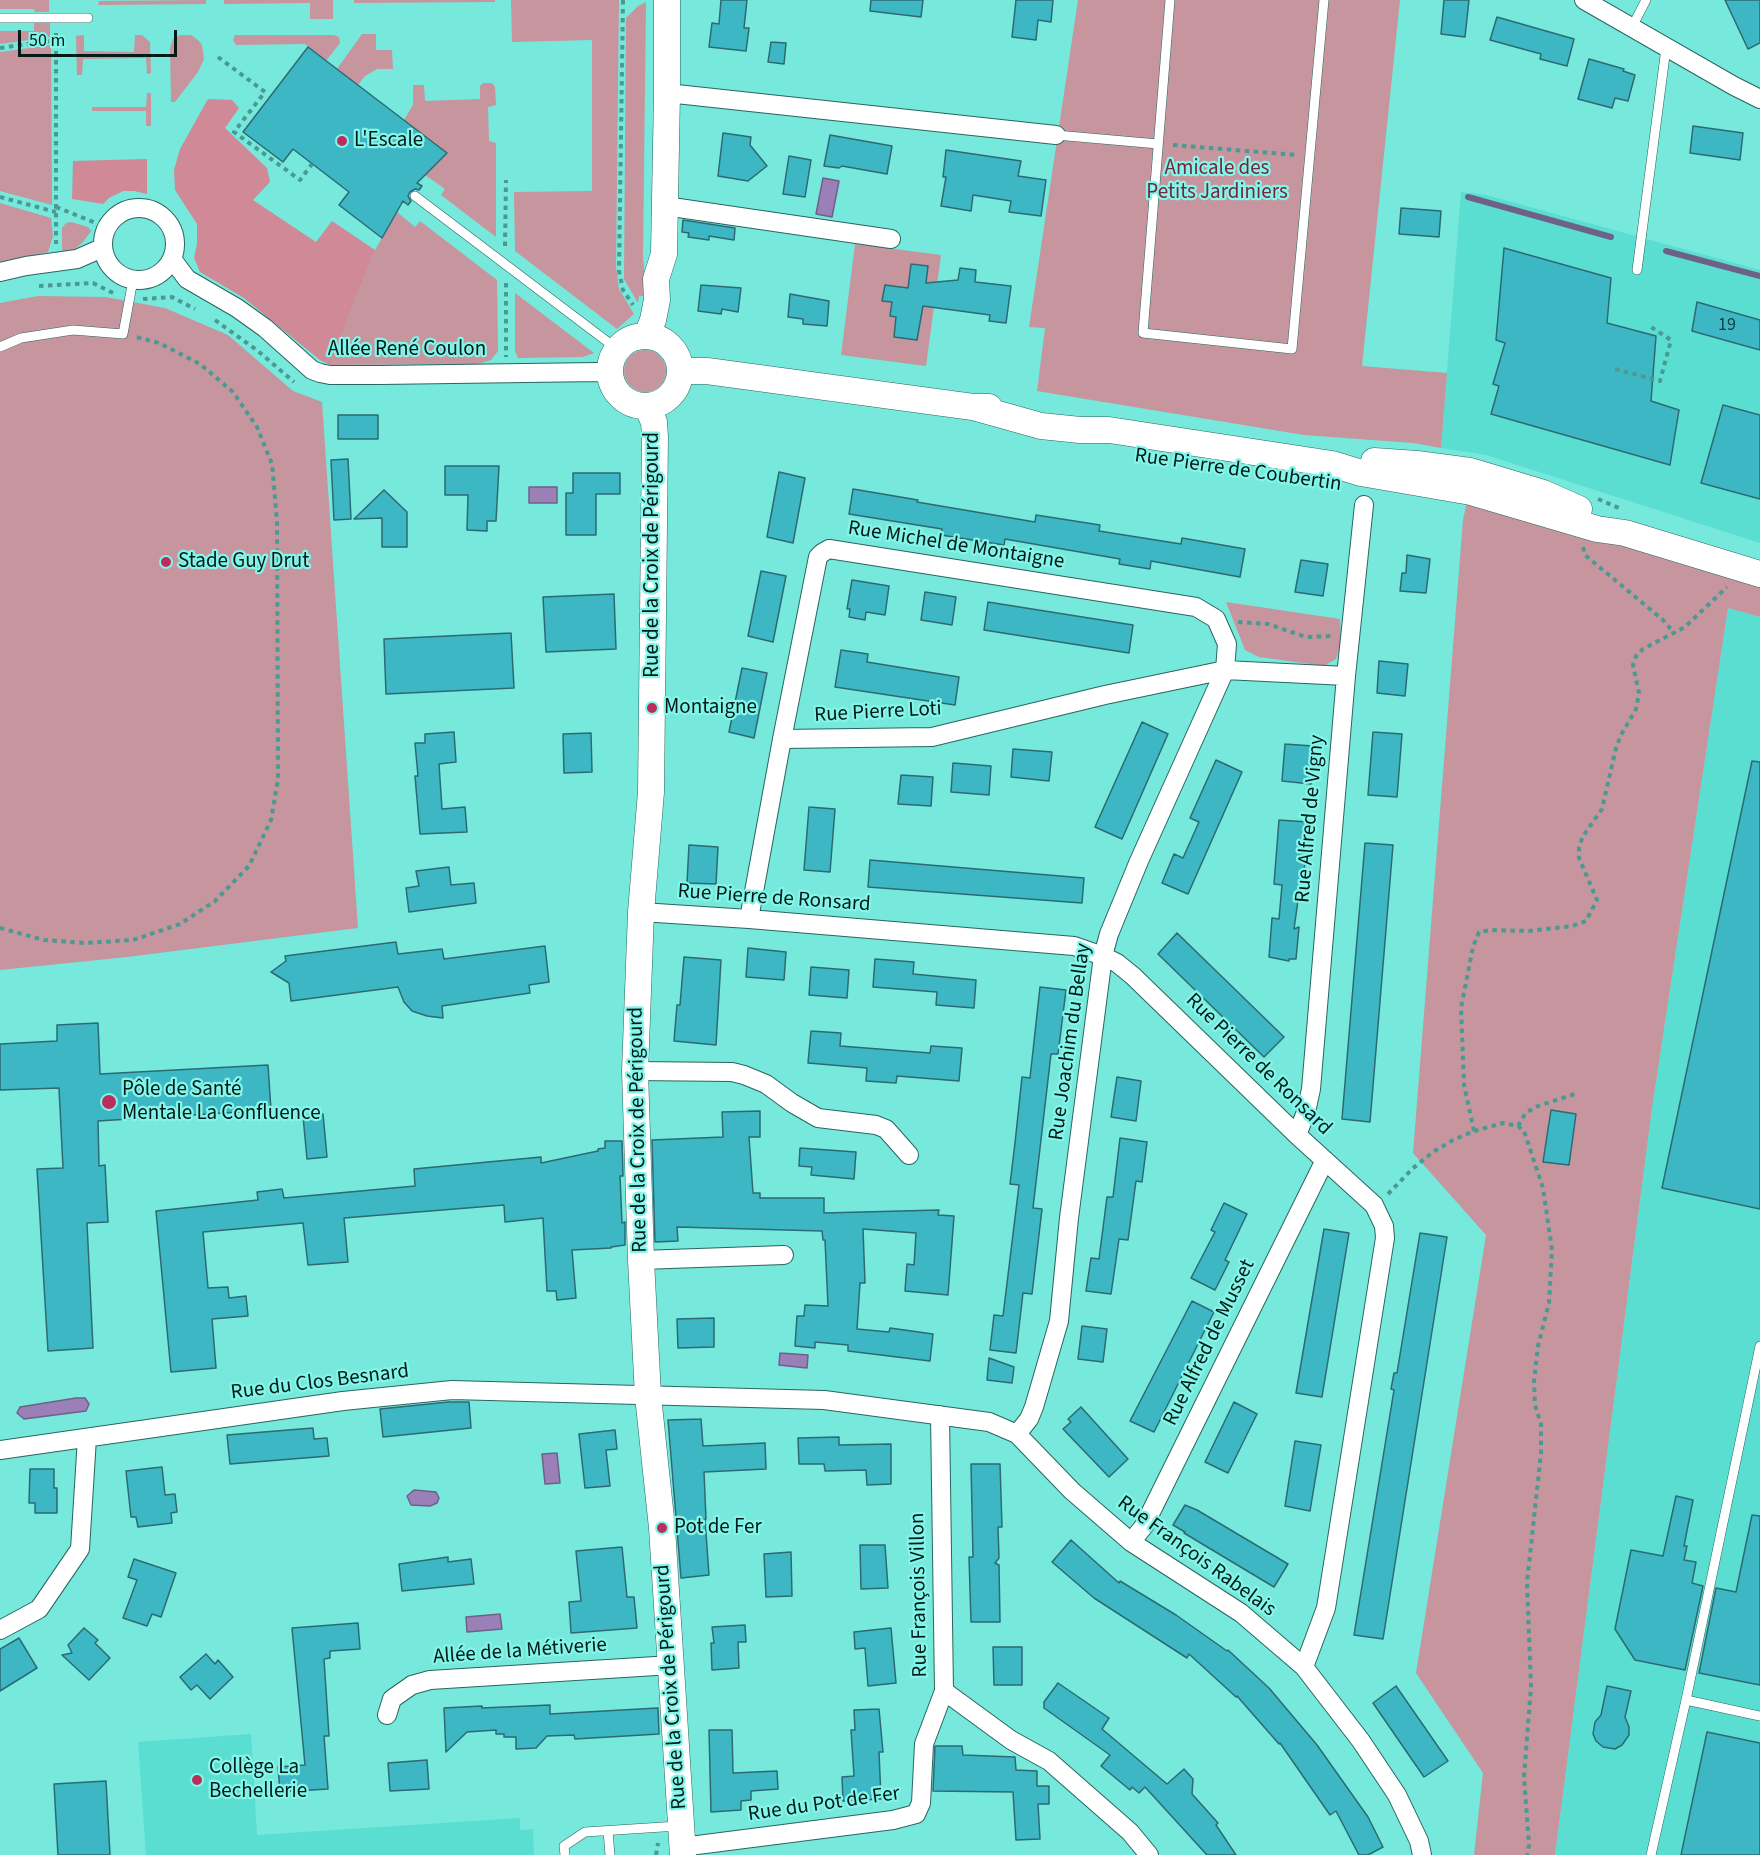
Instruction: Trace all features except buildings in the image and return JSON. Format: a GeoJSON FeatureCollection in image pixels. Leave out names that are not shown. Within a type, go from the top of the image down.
{"type":"FeatureCollection","features":[{"type":"Feature","properties":{"kind":"street"},"geometry":{"type":"LineString","coordinates":[[647,335],[657,300],[656,279],[648,257],[652,0]]}},
{"type":"Feature","properties":{"kind":"street"},"geometry":{"type":"LineString","coordinates":[[656,279],[664,254],[667,0]]}},
{"type":"Feature","properties":{"kind":"street"},"geometry":{"type":"LineString","coordinates":[[1584,0],[1631,29],[1760,99]]}},
{"type":"Feature","properties":{"kind":"street"},"geometry":{"type":"LineString","coordinates":[[667,93],[1056,135]]}},
{"type":"Feature","properties":{"kind":"street"},"geometry":{"type":"LineString","coordinates":[[665,206],[891,239]]}},
{"type":"Feature","properties":{"kind":"street"},"geometry":{"type":"LineString","coordinates":[[137,207],[150,208],[161,214],[170,224],[175,235],[176,248],[172,259],[166,269],[145,280],[133,280],[122,276],[112,269],[105,259],[102,248],[106,227],[124,210],[137,207]]}},
{"type":"Feature","properties":{"kind":"street"},"geometry":{"type":"LineString","coordinates":[[0,272],[26,266],[77,260],[102,248]]}},
{"type":"Feature","properties":{"kind":"street","name":"Allée René Coulon"},"geometry":{"type":"LineString","coordinates":[[172,259],[187,279],[255,322],[312,370],[320,373],[380,375],[598,372],[610,376]]}},
{"type":"Feature","properties":{"kind":"street"},"geometry":{"type":"LineString","coordinates":[[647,335],[660,339],[671,347],[678,359],[680,371],[674,390],[668,397],[647,406],[634,404],[623,398],[614,388],[610,376],[611,362],[617,349],[636,336],[647,335]]}},
{"type":"Feature","properties":{"kind":"street","name":"Rue Pierre de Coubertin"},"geometry":{"type":"LineString","coordinates":[[680,371],[707,371],[972,407],[1041,426],[1109,430],[1332,464],[1400,462],[1470,471],[1543,493],[1625,533],[1760,574]]}},
{"type":"Feature","properties":{"kind":"street","name":"Rue de la Croix de Périgourd"},"geometry":{"type":"LineString","coordinates":[[647,406],[654,422],[655,437],[651,792],[641,912],[635,1071],[648,1396],[662,1528],[682,1843]]}},
{"type":"Feature","properties":{"kind":"street","name":"Rue Alfred de Vigny"},"geometry":{"type":"LineString","coordinates":[[1297,1135],[1306,1112],[1311,1089],[1346,676],[1364,506]]}},
{"type":"Feature","properties":{"kind":"street","name":"Rue Michel de Montaigne"},"geometry":{"type":"LineString","coordinates":[[782,739],[818,557],[829,549],[1196,606],[1216,619]]}},
{"type":"Feature","properties":{"kind":"street"},"geometry":{"type":"LineString","coordinates":[[1216,619],[1227,644],[1225,670]]}},
{"type":"Feature","properties":{"kind":"street","name":"Rue Pierre Loti"},"geometry":{"type":"LineString","coordinates":[[782,739],[932,737],[1105,695],[1225,670],[1346,676]]}},
{"type":"Feature","properties":{"kind":"street","name":"Rue Joachim du Bellay"},"geometry":{"type":"LineString","coordinates":[[1017,1434],[1029,1419],[1034,1407],[1059,1321],[1069,1218],[1103,956],[1109,934],[1139,861],[1225,670]]}},
{"type":"Feature","properties":{"kind":"street"},"geometry":{"type":"LineString","coordinates":[[749,919],[782,739]]}},
{"type":"Feature","properties":{"kind":"street","name":"Rue Pierre de Ronsard"},"geometry":{"type":"LineString","coordinates":[[641,912],[1074,946],[1103,956],[1117,963],[1133,976],[1297,1135],[1374,1205],[1384,1226],[1385,1238],[1326,1608],[1304,1667]]}},
{"type":"Feature","properties":{"kind":"street"},"geometry":{"type":"LineString","coordinates":[[635,1071],[732,1072],[750,1076],[818,1118],[876,1125],[886,1129],[909,1155]]}},
{"type":"Feature","properties":{"kind":"street","name":"Rue Alfred de Musset"},"geometry":{"type":"LineString","coordinates":[[1131,1542],[1144,1526],[1325,1160]]}},
{"type":"Feature","properties":{"kind":"street"},"geometry":{"type":"LineString","coordinates":[[641,1260],[784,1255]]}},
{"type":"Feature","properties":{"kind":"street","name":"Rue du Clos Besnard"},"geometry":{"type":"LineString","coordinates":[[0,1450],[343,1401],[452,1390],[648,1396]]}},
{"type":"Feature","properties":{"kind":"street","name":"Rue François Rabelais"},"geometry":{"type":"LineString","coordinates":[[648,1396],[824,1400],[988,1422],[1017,1434],[1072,1491],[1131,1542],[1241,1613],[1304,1667],[1361,1741],[1397,1795],[1419,1841],[1422,1855]]}},
{"type":"Feature","properties":{"kind":"street","name":"Rue François Villon"},"geometry":{"type":"LineString","coordinates":[[940,1415],[944,1691],[1011,1740],[1049,1761],[1130,1832],[1149,1855]]}},
{"type":"Feature","properties":{"kind":"street"},"geometry":{"type":"LineString","coordinates":[[0,1630],[39,1609],[80,1549],[87,1438]]}},
{"type":"Feature","properties":{"kind":"street","name":"Allée de la Métiverie"},"geometry":{"type":"LineString","coordinates":[[387,1715],[392,1699],[412,1685],[430,1680],[672,1665]]}},
{"type":"Feature","properties":{"kind":"street","name":"Rue du Pot de Fer"},"geometry":{"type":"LineString","coordinates":[[682,1843],[916,1814],[921,1803],[924,1744],[944,1691]]}},
{"type":"Feature","properties":{"kind":"lane"},"geometry":{"type":"LineString","coordinates":[[1170,0],[1143,333],[1292,349],[1324,0]]}},
{"type":"Feature","properties":{"kind":"lane"},"geometry":{"type":"LineString","coordinates":[[1631,29],[1646,0]]}},
{"type":"Feature","properties":{"kind":"lane"},"geometry":{"type":"LineString","coordinates":[[0,18],[88,18]]}},
{"type":"Feature","properties":{"kind":"lane"},"geometry":{"type":"LineString","coordinates":[[1637,270],[1666,48]]}},
{"type":"Feature","properties":{"kind":"lane"},"geometry":{"type":"LineString","coordinates":[[1056,135],[1158,144]]}},
{"type":"Feature","properties":{"kind":"lane"},"geometry":{"type":"LineString","coordinates":[[415,196],[617,349]]}},
{"type":"Feature","properties":{"kind":"lane"},"geometry":{"type":"LineString","coordinates":[[0,347],[21,338],[73,330],[123,334],[133,280]]}},
{"type":"Feature","properties":{"kind":"lane"},"geometry":{"type":"LineString","coordinates":[[1651,1855],[1760,1346]]}},
{"type":"Feature","properties":{"kind":"lane"},"geometry":{"type":"LineString","coordinates":[[1686,1700],[1760,1716]]}},
{"type":"Feature","properties":{"kind":"lane"},"geometry":{"type":"LineString","coordinates":[[565,1855],[564,1846],[585,1832],[608,1831],[682,1843]]}},
{"type":"Feature","properties":{"kind":"lane"},"geometry":{"type":"LineString","coordinates":[[608,1831],[610,1855]]}},
{"type":"Feature","properties":{"kind":"path"},"geometry":{"type":"LineString","coordinates":[[623,0],[619,271],[623,290],[637,309]]}},
{"type":"Feature","properties":{"kind":"path"},"geometry":{"type":"LineString","coordinates":[[56,18],[56,263]]}},
{"type":"Feature","properties":{"kind":"path"},"geometry":{"type":"LineString","coordinates":[[0,48],[56,40]]}},
{"type":"Feature","properties":{"kind":"path"},"geometry":{"type":"LineString","coordinates":[[218,57],[265,92],[234,132],[300,180],[312,164]]}},
{"type":"Feature","properties":{"kind":"path"},"geometry":{"type":"LineString","coordinates":[[1158,144],[1310,156]]}},
{"type":"Feature","properties":{"kind":"path"},"geometry":{"type":"LineString","coordinates":[[0,197],[56,210],[106,227]]}},
{"type":"Feature","properties":{"kind":"path"},"geometry":{"type":"LineString","coordinates":[[33,286],[93,283],[111,293],[129,299],[172,297],[201,312]]}},
{"type":"Feature","properties":{"kind":"path"},"geometry":{"type":"LineString","coordinates":[[211,317],[302,387]]}},
{"type":"Feature","properties":{"kind":"path"},"geometry":{"type":"LineString","coordinates":[[1615,369],[1660,381],[1671,340],[1648,325]]}},
{"type":"Feature","properties":{"kind":"path"},"geometry":{"type":"LineString","coordinates":[[0,928],[44,940],[85,944],[133,940],[180,924],[215,901],[249,866],[271,820],[278,779],[278,521],[272,464],[257,427],[233,392],[200,364],[159,343],[123,334]]}},
{"type":"Feature","properties":{"kind":"path"},"geometry":{"type":"LineString","coordinates":[[1593,547],[1582,544],[1585,555],[1663,620],[1675,634]]}},
{"type":"Feature","properties":{"kind":"path"},"geometry":{"type":"LineString","coordinates":[[1474,1131],[1464,1085],[1461,1008],[1473,947],[1479,932],[1529,931],[1572,926],[1586,921],[1597,900],[1579,858],[1579,847],[1583,836],[1602,808],[1616,748],[1639,700],[1633,665],[1636,656],[1643,648],[1675,634],[1696,618],[1728,587],[1716,584]]}},
{"type":"Feature","properties":{"kind":"path"},"geometry":{"type":"LineString","coordinates":[[1216,619],[1268,624],[1306,638],[1350,634]]}},
{"type":"Feature","properties":{"kind":"path"},"geometry":{"type":"LineString","coordinates":[[1518,1126],[1525,1114],[1535,1107],[1575,1094]]}},
{"type":"Feature","properties":{"kind":"path"},"geometry":{"type":"LineString","coordinates":[[1374,1205],[1433,1152],[1474,1131],[1503,1123],[1518,1126],[1527,1137],[1543,1188],[1552,1250],[1549,1303],[1538,1346],[1534,1381],[1535,1405],[1540,1424],[1541,1454],[1527,1583],[1531,1686],[1524,1777],[1529,1845],[1527,1855]]}},
{"type":"Feature","properties":{"kind":"shaded area"},"geometry":{"type":"Polygon","coordinates":[[[208,99],[232,100],[239,108],[225,128],[267,168],[270,182],[253,200],[316,242],[332,221],[375,250],[330,365],[320,360],[244,298],[200,272],[194,258],[197,224],[175,190],[174,170],[180,149],[208,99]]]}},
{"type":"Feature","properties":{"kind":"shaded area"},"geometry":{"type":"Polygon","coordinates":[[[147,159],[147,194],[123,191],[103,204],[72,199],[73,161],[147,159]]]}},
{"type":"Feature","properties":{"kind":"shaded area"},"geometry":{"type":"Polygon","coordinates":[[[823,178],[839,181],[832,217],[816,214],[823,178]]]}},
{"type":"Feature","properties":{"kind":"shaded area"},"geometry":{"type":"Polygon","coordinates":[[[1461,192],[1486,195],[1760,270],[1760,543],[1486,455],[1441,448],[1461,192]]]}},
{"type":"Feature","properties":{"kind":"shaded area"},"geometry":{"type":"Polygon","coordinates":[[[529,487],[557,487],[557,503],[529,503],[529,487]]]}},
{"type":"Feature","properties":{"kind":"shaded area"},"geometry":{"type":"Polygon","coordinates":[[[1728,608],[1760,617],[1760,1855],[1555,1855],[1652,1108],[1728,608]]]}},
{"type":"Feature","properties":{"kind":"shaded area"},"geometry":{"type":"Polygon","coordinates":[[[780,1353],[808,1355],[807,1368],[779,1365],[780,1353]]]}},
{"type":"Feature","properties":{"kind":"shaded area"},"geometry":{"type":"Polygon","coordinates":[[[85,1398],[89,1404],[86,1411],[24,1419],[17,1413],[20,1407],[85,1398]]]}},
{"type":"Feature","properties":{"kind":"shaded area"},"geometry":{"type":"Polygon","coordinates":[[[557,1453],[560,1483],[545,1484],[542,1454],[557,1453]]]}},
{"type":"Feature","properties":{"kind":"shaded area"},"geometry":{"type":"Polygon","coordinates":[[[414,1490],[436,1492],[439,1498],[437,1503],[430,1506],[411,1505],[407,1496],[414,1490]]]}},
{"type":"Feature","properties":{"kind":"shaded area"},"geometry":{"type":"Polygon","coordinates":[[[500,1614],[502,1629],[467,1632],[466,1617],[500,1614]]]}},
{"type":"Feature","properties":{"kind":"shaded area","name":"Collège La Bechellerie"},"geometry":{"type":"Polygon","coordinates":[[[251,1734],[257,1835],[520,1818],[520,1830],[533,1829],[534,1855],[146,1855],[138,1742],[251,1734]]]}},
{"type":"Feature","properties":{"kind":"green space"},"geometry":{"type":"Polygon","coordinates":[[[0,0],[49,0],[49,12],[35,12],[34,9],[0,9],[0,0]]]}},
{"type":"Feature","properties":{"kind":"green space"},"geometry":{"type":"Polygon","coordinates":[[[206,0],[206,4],[98,5],[99,1],[206,0]]]}},
{"type":"Feature","properties":{"kind":"green space"},"geometry":{"type":"Polygon","coordinates":[[[224,0],[333,0],[333,19],[310,19],[310,3],[224,4],[224,0]]]}},
{"type":"Feature","properties":{"kind":"green space"},"geometry":{"type":"Polygon","coordinates":[[[354,0],[495,0],[495,2],[354,3],[354,0]]]}},
{"type":"Feature","properties":{"kind":"green space"},"geometry":{"type":"Polygon","coordinates":[[[511,0],[619,0],[616,266],[619,289],[634,314],[617,329],[515,251],[514,192],[592,191],[592,40],[512,42],[511,0]]]}},
{"type":"Feature","properties":{"kind":"green space","name":"Amicale des Petits Jardiniers"},"geometry":{"type":"Polygon","coordinates":[[[1078,0],[1400,0],[1362,366],[1447,373],[1441,448],[1413,443],[1304,435],[1037,391],[1045,328],[1029,327],[1078,0]]]}},
{"type":"Feature","properties":{"kind":"green space"},"geometry":{"type":"Polygon","coordinates":[[[646,2],[643,256],[646,290],[645,296],[639,296],[638,303],[624,279],[626,18],[638,6],[646,2]]]}},
{"type":"Feature","properties":{"kind":"green space"},"geometry":{"type":"Polygon","coordinates":[[[34,23],[50,23],[50,37],[0,44],[0,31],[34,31],[34,23]]]}},
{"type":"Feature","properties":{"kind":"green space"},"geometry":{"type":"Polygon","coordinates":[[[362,34],[376,34],[376,50],[392,50],[393,69],[377,69],[365,76],[358,85],[337,69],[362,34]]]}},
{"type":"Feature","properties":{"kind":"green space"},"geometry":{"type":"Polygon","coordinates":[[[84,35],[84,51],[134,52],[135,35],[142,35],[150,42],[151,73],[147,74],[146,58],[83,59],[82,75],[77,75],[76,36],[84,35]]]}},
{"type":"Feature","properties":{"kind":"green space"},"geometry":{"type":"Polygon","coordinates":[[[180,35],[191,35],[198,40],[202,45],[204,59],[198,72],[175,102],[171,102],[170,48],[173,39],[180,35]]]}},
{"type":"Feature","properties":{"kind":"green space"},"geometry":{"type":"Polygon","coordinates":[[[235,35],[334,35],[339,37],[340,43],[326,61],[305,44],[236,45],[233,40],[235,35]]]}},
{"type":"Feature","properties":{"kind":"green space"},"geometry":{"type":"Polygon","coordinates":[[[51,45],[52,205],[0,191],[0,52],[51,45]]]}},
{"type":"Feature","properties":{"kind":"green space"},"geometry":{"type":"Polygon","coordinates":[[[483,83],[492,83],[495,87],[496,105],[488,107],[489,141],[496,143],[496,237],[441,195],[445,189],[425,175],[404,120],[413,105],[413,85],[424,85],[425,101],[480,99],[480,86],[483,83]]]}},
{"type":"Feature","properties":{"kind":"green space"},"geometry":{"type":"Polygon","coordinates":[[[147,93],[151,93],[151,126],[146,126],[146,111],[92,111],[92,107],[146,107],[147,93]]]}},
{"type":"Feature","properties":{"kind":"green space"},"geometry":{"type":"Polygon","coordinates":[[[0,203],[51,218],[53,236],[48,252],[0,263],[0,203]]]}},
{"type":"Feature","properties":{"kind":"green space"},"geometry":{"type":"Polygon","coordinates":[[[397,212],[415,227],[420,221],[497,280],[498,351],[491,360],[478,364],[330,365],[375,250],[397,212]]]}},
{"type":"Feature","properties":{"kind":"green space"},"geometry":{"type":"Polygon","coordinates":[[[71,222],[88,227],[91,231],[74,250],[65,253],[62,249],[62,228],[66,223],[71,222]]]}},
{"type":"Feature","properties":{"kind":"green space"},"geometry":{"type":"Polygon","coordinates":[[[855,244],[941,255],[926,366],[841,355],[855,244]]]}},
{"type":"Feature","properties":{"kind":"green space"},"geometry":{"type":"Polygon","coordinates":[[[515,293],[594,353],[583,357],[518,358],[515,351],[515,293]]]}},
{"type":"Feature","properties":{"kind":"green space","name":"Stade Guy Drut"},"geometry":{"type":"Polygon","coordinates":[[[38,296],[106,297],[165,308],[228,335],[293,391],[322,402],[358,928],[127,957],[0,970],[0,303],[38,296]]]}},
{"type":"Feature","properties":{"kind":"green space"},"geometry":{"type":"Polygon","coordinates":[[[645,350],[653,351],[660,356],[665,363],[665,379],[660,386],[653,391],[645,392],[637,391],[630,386],[625,379],[624,371],[625,363],[630,356],[637,351],[645,350]]]}},
{"type":"Feature","properties":{"kind":"green space"},"geometry":{"type":"Polygon","coordinates":[[[1468,497],[1760,586],[1760,617],[1728,608],[1652,1108],[1555,1855],[1474,1855],[1483,1773],[1416,1673],[1486,1235],[1413,1153],[1463,520],[1468,497]]]}},
{"type":"Feature","properties":{"kind":"green space"},"geometry":{"type":"Polygon","coordinates":[[[1226,602],[1340,619],[1341,644],[1336,659],[1324,666],[1259,657],[1245,650],[1226,602]]]}},
{"type":"Feature","properties":{"kind":"waterway"},"geometry":{"type":"LineString","coordinates":[[1468,197],[1611,237]]}},
{"type":"Feature","properties":{"kind":"waterway"},"geometry":{"type":"LineString","coordinates":[[1666,251],[1760,276]]}},
{"type":"Feature","properties":{"kind":"place","name":"L'Escale"},"geometry":{"type":"Point","coordinates":[342,141]}},
{"type":"Feature","properties":{"kind":"place","name":"Stade Guy Drut"},"geometry":{"type":"Point","coordinates":[166,562]}},
{"type":"Feature","properties":{"kind":"place","name":"Montaigne"},"geometry":{"type":"Point","coordinates":[652,708]}},
{"type":"Feature","properties":{"kind":"place","name":"Pôle de Santé Mentale La Confluence"},"geometry":{"type":"Point","coordinates":[109,1102]}},
{"type":"Feature","properties":{"kind":"place","name":"Pot de Fer"},"geometry":{"type":"Point","coordinates":[662,1528]}},
{"type":"Feature","properties":{"kind":"place","name":"Collège La Bechellerie"},"geometry":{"type":"Point","coordinates":[197,1780]}}]}
